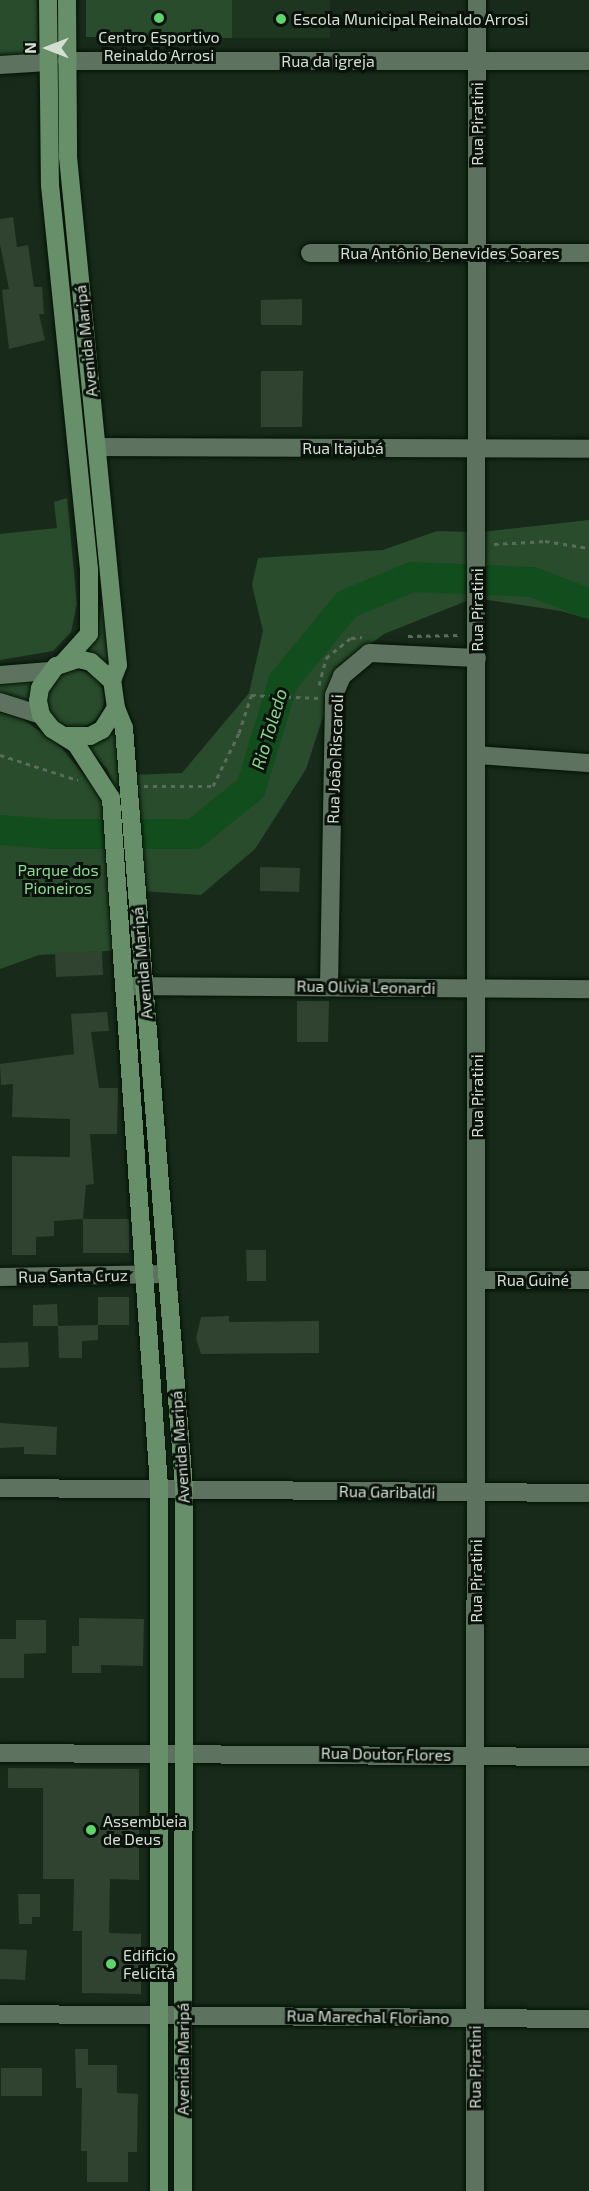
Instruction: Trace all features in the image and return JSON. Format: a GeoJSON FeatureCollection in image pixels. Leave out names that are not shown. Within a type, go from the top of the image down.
{"type":"FeatureCollection","features":[{"type":"Feature","properties":{"kind":"main road","name":"Avenida Maripá"},"geometry":{"type":"LineString","coordinates":[[48,0],[50,185],[89,569],[89,634],[57,666]]}},
{"type":"Feature","properties":{"kind":"main road","name":"Avenida Maripá"},"geometry":{"type":"LineString","coordinates":[[67,0],[68,157],[118,665],[112,681]]}},
{"type":"Feature","properties":{"kind":"main road"},"geometry":{"type":"LineString","coordinates":[[64,736],[90,736],[111,720],[116,708],[112,681],[91,662],[57,666],[40,688],[41,715],[64,736],[76,744],[107,792]]}},
{"type":"Feature","properties":{"kind":"main road","name":"Avenida Maripá"},"geometry":{"type":"LineString","coordinates":[[116,708],[124,728],[184,1488],[183,2191]]}},
{"type":"Feature","properties":{"kind":"main road","name":"Avenida Maripá"},"geometry":{"type":"LineString","coordinates":[[107,792],[125,986],[159,1488],[159,2191]]}},
{"type":"Feature","properties":{"kind":"street","name":"Rua Piratini"},"geometry":{"type":"LineString","coordinates":[[475,2191],[477,0]]}},
{"type":"Feature","properties":{"kind":"street","name":"Rua da igreja"},"geometry":{"type":"LineString","coordinates":[[67,61],[589,61]]}},
{"type":"Feature","properties":{"kind":"street"},"geometry":{"type":"LineString","coordinates":[[0,65],[48,62]]}},
{"type":"Feature","properties":{"kind":"street","name":"Rua Antônio Benevides Soares"},"geometry":{"type":"LineString","coordinates":[[310,253],[589,253]]}},
{"type":"Feature","properties":{"kind":"street","name":"Rua Itajubá"},"geometry":{"type":"LineString","coordinates":[[97,447],[589,449]]}},
{"type":"Feature","properties":{"kind":"street","name":"Rua João Riscaroli"},"geometry":{"type":"LineString","coordinates":[[329,986],[334,695],[342,676],[369,653],[477,658]]}},
{"type":"Feature","properties":{"kind":"street"},"geometry":{"type":"LineString","coordinates":[[0,675],[57,666]]}},
{"type":"Feature","properties":{"kind":"street"},"geometry":{"type":"LineString","coordinates":[[0,702],[41,715]]}},
{"type":"Feature","properties":{"kind":"street"},"geometry":{"type":"LineString","coordinates":[[477,755],[589,763]]}},
{"type":"Feature","properties":{"kind":"street","name":"Rua Olivia Leonardi"},"geometry":{"type":"LineString","coordinates":[[125,986],[589,989]]}},
{"type":"Feature","properties":{"kind":"street","name":"Rua Santa Cruz"},"geometry":{"type":"LineString","coordinates":[[0,1277],[167,1274]]}},
{"type":"Feature","properties":{"kind":"street","name":"Rua Guiné"},"geometry":{"type":"LineString","coordinates":[[476,1280],[589,1280]]}},
{"type":"Feature","properties":{"kind":"street"},"geometry":{"type":"LineString","coordinates":[[0,1488],[159,1488]]}},
{"type":"Feature","properties":{"kind":"street","name":"Rua Garibaldi"},"geometry":{"type":"LineString","coordinates":[[159,1488],[476,1494],[589,1493]]}},
{"type":"Feature","properties":{"kind":"street"},"geometry":{"type":"LineString","coordinates":[[0,1753],[159,1752]]}},
{"type":"Feature","properties":{"kind":"street","name":"Rua Doutor Flores"},"geometry":{"type":"LineString","coordinates":[[159,1752],[589,1757]]}},
{"type":"Feature","properties":{"kind":"street"},"geometry":{"type":"LineString","coordinates":[[0,2014],[160,2015]]}},
{"type":"Feature","properties":{"kind":"street","name":"Rua Marechal Floriano"},"geometry":{"type":"LineString","coordinates":[[160,2015],[589,2019]]}},
{"type":"Feature","properties":{"kind":"path"},"geometry":{"type":"LineString","coordinates":[[477,538],[545,541],[589,548]]}},
{"type":"Feature","properties":{"kind":"path"},"geometry":{"type":"LineString","coordinates":[[129,793],[213,786],[239,733],[251,695],[318,699]]}},
{"type":"Feature","properties":{"kind":"path"},"geometry":{"type":"LineString","coordinates":[[0,755],[107,792]]}},
{"type":"Feature","properties":{"kind":"shaded area","name":"Escola Municipal Reinaldo Arrosi"},"geometry":{"type":"Polygon","coordinates":[[[232,0],[330,0],[330,38],[232,38],[232,0]]]}},
{"type":"Feature","properties":{"kind":"green space"},"geometry":{"type":"Polygon","coordinates":[[[0,0],[37,0],[38,66],[0,63],[0,0]]]}},
{"type":"Feature","properties":{"kind":"green space","name":"Centro Esportivo Reinaldo Arrosi"},"geometry":{"type":"Polygon","coordinates":[[[86,0],[232,0],[232,38],[86,37],[86,0]]]}},
{"type":"Feature","properties":{"kind":"green space"},"geometry":{"type":"Polygon","coordinates":[[[67,498],[77,604],[71,632],[53,651],[0,660],[0,534],[57,528],[54,502],[67,498]]]}},
{"type":"Feature","properties":{"kind":"green space"},"geometry":{"type":"Polygon","coordinates":[[[589,520],[589,619],[561,611],[481,599],[481,532],[589,520]]]}},
{"type":"Feature","properties":{"kind":"green space"},"geometry":{"type":"Polygon","coordinates":[[[437,531],[473,532],[474,598],[384,634],[365,648],[331,692],[306,769],[255,849],[201,895],[141,891],[132,775],[182,773],[249,693],[263,631],[252,585],[258,558],[383,550],[437,531]]]}},
{"type":"Feature","properties":{"kind":"green space"},"geometry":{"type":"Polygon","coordinates":[[[107,605],[112,670],[85,653],[97,637],[101,606],[107,605]]]}},
{"type":"Feature","properties":{"kind":"green space"},"geometry":{"type":"Polygon","coordinates":[[[75,670],[86,672],[99,683],[104,699],[102,710],[91,723],[75,728],[64,726],[51,715],[46,699],[48,688],[59,675],[75,670]]]}},
{"type":"Feature","properties":{"kind":"green space"},"geometry":{"type":"Polygon","coordinates":[[[33,679],[28,703],[0,693],[0,682],[33,679]]]}},
{"type":"Feature","properties":{"kind":"green space","name":"Parque dos Pioneiros"},"geometry":{"type":"Polygon","coordinates":[[[0,712],[21,718],[60,746],[92,785],[111,798],[123,950],[39,955],[0,969],[0,712]]]}},
{"type":"Feature","properties":{"kind":"green space"},"geometry":{"type":"Polygon","coordinates":[[[116,718],[123,795],[118,796],[107,769],[84,742],[116,718]]]}},
{"type":"Feature","properties":{"kind":"building"},"geometry":{"type":"Polygon","coordinates":[[[13,217],[17,247],[28,245],[34,287],[42,287],[44,314],[39,314],[45,340],[9,349],[2,290],[9,289],[0,244],[0,219],[13,217]]]}},
{"type":"Feature","properties":{"kind":"building"},"geometry":{"type":"Polygon","coordinates":[[[302,299],[302,325],[261,325],[261,300],[302,299]]]}},
{"type":"Feature","properties":{"kind":"building"},"geometry":{"type":"Polygon","coordinates":[[[261,371],[303,371],[302,427],[261,427],[261,371]]]}},
{"type":"Feature","properties":{"kind":"building"},"geometry":{"type":"Polygon","coordinates":[[[260,867],[300,868],[299,892],[260,891],[260,867]]]}},
{"type":"Feature","properties":{"kind":"building"},"geometry":{"type":"Polygon","coordinates":[[[102,951],[103,975],[56,977],[55,953],[102,951]]]}},
{"type":"Feature","properties":{"kind":"building"},"geometry":{"type":"Polygon","coordinates":[[[297,1001],[329,1001],[328,1042],[297,1042],[297,1001]]]}},
{"type":"Feature","properties":{"kind":"building"},"geometry":{"type":"Polygon","coordinates":[[[107,1012],[109,1031],[91,1032],[99,1088],[118,1088],[117,1134],[90,1134],[94,1184],[86,1185],[83,1219],[54,1221],[54,1236],[36,1237],[36,1255],[12,1255],[12,1156],[70,1157],[70,1119],[12,1117],[13,1084],[1,1085],[0,1064],[74,1054],[71,1014],[107,1012]]]}},
{"type":"Feature","properties":{"kind":"building"},"geometry":{"type":"Polygon","coordinates":[[[83,1219],[129,1219],[129,1253],[83,1253],[83,1219]]]}},
{"type":"Feature","properties":{"kind":"building"},"geometry":{"type":"Polygon","coordinates":[[[246,1250],[266,1250],[266,1281],[247,1281],[246,1250]]]}},
{"type":"Feature","properties":{"kind":"building"},"geometry":{"type":"Polygon","coordinates":[[[98,1297],[129,1297],[129,1325],[98,1325],[98,1297]]]}},
{"type":"Feature","properties":{"kind":"building"},"geometry":{"type":"Polygon","coordinates":[[[57,1304],[58,1326],[33,1326],[33,1305],[57,1304]]]}},
{"type":"Feature","properties":{"kind":"building"},"geometry":{"type":"Polygon","coordinates":[[[229,1316],[229,1322],[319,1321],[319,1353],[201,1354],[196,1338],[201,1317],[229,1316]]]}},
{"type":"Feature","properties":{"kind":"building"},"geometry":{"type":"Polygon","coordinates":[[[98,1325],[98,1340],[82,1341],[82,1358],[59,1358],[58,1326],[98,1325]]]}},
{"type":"Feature","properties":{"kind":"building"},"geometry":{"type":"Polygon","coordinates":[[[28,1342],[29,1367],[0,1368],[0,1343],[28,1342]]]}},
{"type":"Feature","properties":{"kind":"building"},"geometry":{"type":"Polygon","coordinates":[[[0,1423],[57,1427],[56,1455],[24,1454],[24,1447],[0,1448],[0,1423]]]}},
{"type":"Feature","properties":{"kind":"building"},"geometry":{"type":"Polygon","coordinates":[[[79,1618],[144,1619],[143,1666],[101,1665],[101,1673],[72,1673],[72,1646],[79,1646],[79,1618]]]}},
{"type":"Feature","properties":{"kind":"building"},"geometry":{"type":"Polygon","coordinates":[[[16,1620],[46,1620],[46,1653],[24,1654],[24,1678],[0,1678],[0,1639],[16,1639],[16,1620]]]}},
{"type":"Feature","properties":{"kind":"building"},"geometry":{"type":"Polygon","coordinates":[[[8,1768],[139,1769],[139,1880],[110,1879],[109,1933],[141,1934],[141,1994],[82,1993],[82,1931],[73,1931],[74,1879],[43,1879],[43,1788],[8,1788],[8,1768]]]}},
{"type":"Feature","properties":{"kind":"building"},"geometry":{"type":"Polygon","coordinates":[[[18,1894],[40,1894],[40,1917],[32,1917],[32,1924],[19,1924],[18,1894]]]}},
{"type":"Feature","properties":{"kind":"building"},"geometry":{"type":"Polygon","coordinates":[[[0,1949],[27,1950],[25,1980],[0,1979],[0,1949]]]}},
{"type":"Feature","properties":{"kind":"building"},"geometry":{"type":"Polygon","coordinates":[[[75,2049],[88,2049],[88,2065],[117,2065],[117,2093],[138,2094],[137,2152],[128,2152],[128,2182],[87,2182],[87,2151],[81,2151],[82,2088],[76,2088],[75,2049]]]}},
{"type":"Feature","properties":{"kind":"building"},"geometry":{"type":"Polygon","coordinates":[[[1,2068],[42,2068],[42,2096],[1,2096],[1,2068]]]}},
{"type":"Feature","properties":{"kind":"waterway","name":"Rio Toledo"},"geometry":{"type":"LineString","coordinates":[[0,830],[53,834],[194,834],[251,788],[283,682],[347,604],[412,577],[533,582],[589,604]]}},
{"type":"Feature","properties":{"kind":"place","name":"Centro Esportivo Reinaldo Arrosi"},"geometry":{"type":"Point","coordinates":[159,18]}},
{"type":"Feature","properties":{"kind":"place","name":"Escola Municipal Reinaldo Arrosi"},"geometry":{"type":"Point","coordinates":[281,19]}},
{"type":"Feature","properties":{"kind":"place","name":"Assembleia de Deus"},"geometry":{"type":"Point","coordinates":[91,1830]}},
{"type":"Feature","properties":{"kind":"place","name":"Edificio Felicitá"},"geometry":{"type":"Point","coordinates":[111,1964]}}]}
